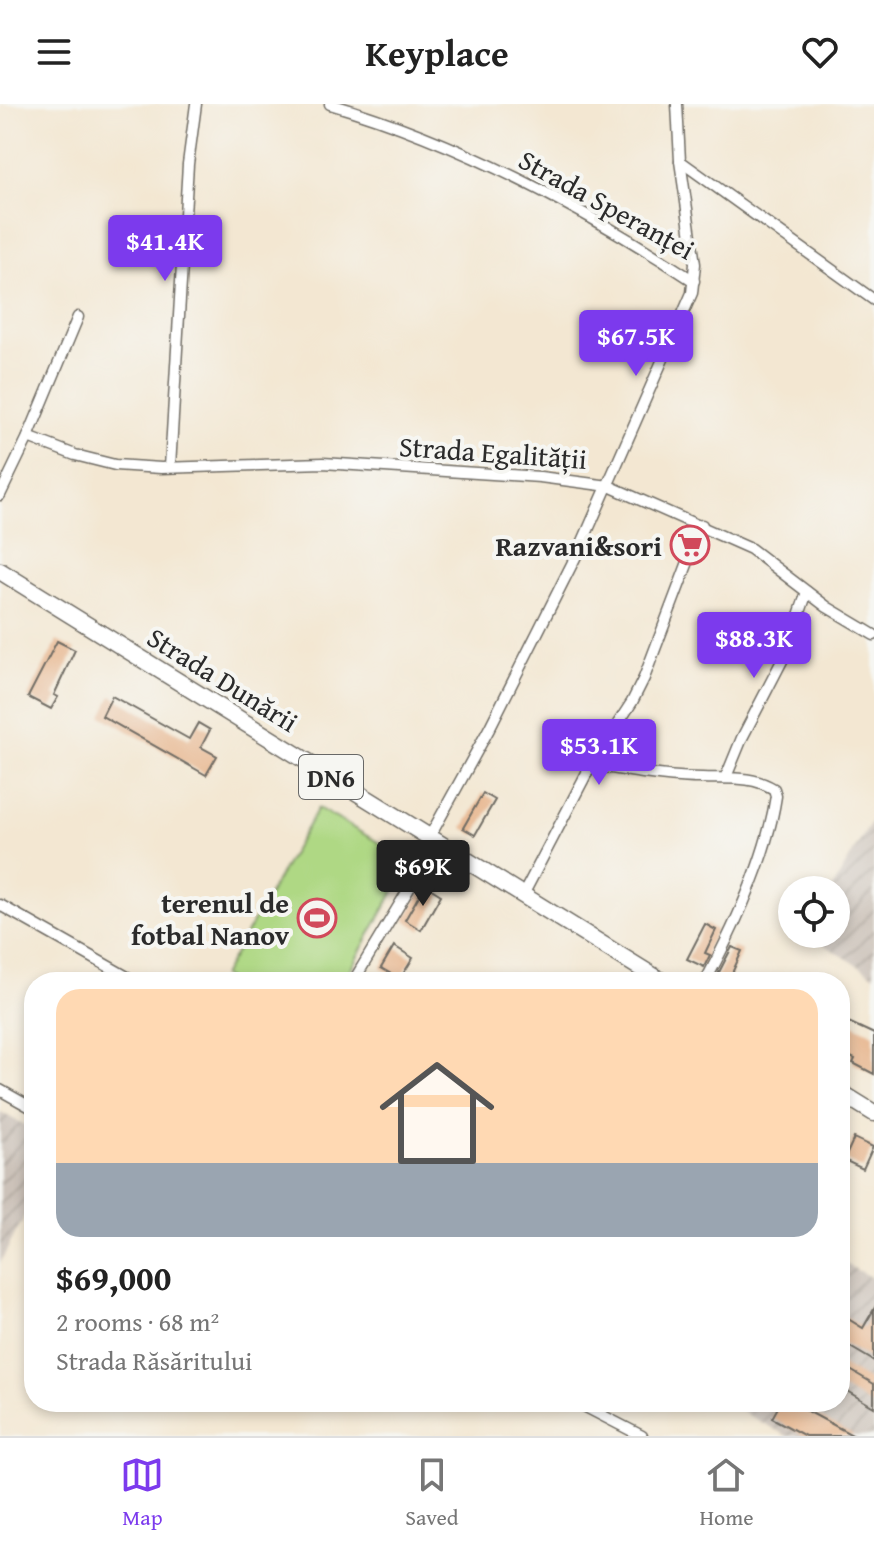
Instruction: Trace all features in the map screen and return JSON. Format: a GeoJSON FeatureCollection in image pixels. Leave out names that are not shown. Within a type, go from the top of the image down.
{"type":"FeatureCollection","features":[{"type":"Feature","properties":{"kind":"main road","name":"Strada Dunării"},"geometry":{"type":"LineString","coordinates":[[0,571],[523,895],[633,972]]}},
{"type":"Feature","properties":{"kind":"main road"},"geometry":{"type":"LineString","coordinates":[[850,1098],[874,1113]]}},
{"type":"Feature","properties":{"kind":"street"},"geometry":{"type":"LineString","coordinates":[[170,467],[188,164],[196,104]]}},
{"type":"Feature","properties":{"kind":"street","name":"Strada Speranței"},"geometry":{"type":"LineString","coordinates":[[330,104],[416,134],[514,177],[597,219],[694,281],[695,264],[680,161],[677,104]]}},
{"type":"Feature","properties":{"kind":"street"},"geometry":{"type":"LineString","coordinates":[[680,161],[874,300]]}},
{"type":"Feature","properties":{"kind":"street"},"geometry":{"type":"LineString","coordinates":[[694,281],[692,293],[609,486],[751,549],[854,625],[874,635]]}},
{"type":"Feature","properties":{"kind":"street"},"geometry":{"type":"LineString","coordinates":[[0,495],[78,317]]}},
{"type":"Feature","properties":{"kind":"street","name":"Strada Egalității"},"geometry":{"type":"LineString","coordinates":[[28,437],[75,455],[115,465],[170,467],[323,463],[540,477],[609,486],[433,840],[359,972]]}},
{"type":"Feature","properties":{"kind":"street"},"geometry":{"type":"LineString","coordinates":[[523,895],[591,765],[644,678],[702,525]]}},
{"type":"Feature","properties":{"kind":"street"},"geometry":{"type":"LineString","coordinates":[[726,777],[742,738],[786,653],[807,592]]}},
{"type":"Feature","properties":{"kind":"street"},"geometry":{"type":"LineString","coordinates":[[591,765],[701,778],[758,781],[774,789],[776,796],[761,855],[710,972]]}},
{"type":"Feature","properties":{"kind":"street"},"geometry":{"type":"LineString","coordinates":[[0,905],[118,972]]}},
{"type":"Feature","properties":{"kind":"street"},"geometry":{"type":"LineString","coordinates":[[0,1090],[24,1103]]}},
{"type":"Feature","properties":{"kind":"street"},"geometry":{"type":"LineString","coordinates":[[595,1412],[642,1436]]}},
{"type":"Feature","properties":{"kind":"shaded area"},"geometry":{"type":"Polygon","coordinates":[[[874,817],[874,975],[829,948],[850,948],[850,876],[839,876],[874,817]]]}},
{"type":"Feature","properties":{"kind":"shaded area"},"geometry":{"type":"Polygon","coordinates":[[[0,1112],[24,1125],[24,1217],[0,1263],[0,1112]]]}},
{"type":"Feature","properties":{"kind":"shaded area"},"geometry":{"type":"Polygon","coordinates":[[[850,1266],[874,1279],[874,1436],[787,1436],[743,1412],[850,1412],[850,1266]]]}},
{"type":"Feature","properties":{"kind":"green space","name":"terenul de fotbal Nanov"},"geometry":{"type":"Polygon","coordinates":[[[318,808],[411,861],[349,972],[224,972],[318,808]]]}},
{"type":"Feature","properties":{"kind":"building"},"geometry":{"type":"Polygon","coordinates":[[[57,641],[75,650],[54,695],[58,697],[51,709],[28,697],[57,641]]]}},
{"type":"Feature","properties":{"kind":"building"},"geometry":{"type":"Polygon","coordinates":[[[112,696],[189,739],[198,723],[210,730],[201,747],[217,756],[206,775],[102,716],[112,696]]]}},
{"type":"Feature","properties":{"kind":"building"},"geometry":{"type":"Polygon","coordinates":[[[483,793],[495,800],[475,835],[463,828],[483,793]]]}},
{"type":"Feature","properties":{"kind":"building"},"geometry":{"type":"Polygon","coordinates":[[[425,885],[441,895],[421,930],[405,920],[425,885]]]}},
{"type":"Feature","properties":{"kind":"building"},"geometry":{"type":"Polygon","coordinates":[[[705,924],[716,930],[705,953],[710,955],[704,967],[687,959],[705,924]]]}},
{"type":"Feature","properties":{"kind":"building"},"geometry":{"type":"Polygon","coordinates":[[[394,946],[413,958],[404,972],[388,972],[381,968],[394,946]]]}},
{"type":"Feature","properties":{"kind":"building"},"geometry":{"type":"Polygon","coordinates":[[[732,947],[742,951],[733,972],[719,972],[732,947]]]}},
{"type":"Feature","properties":{"kind":"building"},"geometry":{"type":"Polygon","coordinates":[[[850,1023],[874,1034],[874,1074],[853,1063],[855,1059],[850,1057],[850,1023]]]}},
{"type":"Feature","properties":{"kind":"building"},"geometry":{"type":"Polygon","coordinates":[[[854,1138],[873,1147],[863,1169],[850,1163],[850,1147],[854,1138]]]}},
{"type":"Feature","properties":{"kind":"building"},"geometry":{"type":"Polygon","coordinates":[[[874,1309],[874,1361],[850,1347],[850,1320],[863,1328],[874,1309]]]}},
{"type":"Feature","properties":{"kind":"building"},"geometry":{"type":"Polygon","coordinates":[[[850,1370],[874,1384],[874,1407],[850,1393],[850,1370]]]}},
{"type":"Feature","properties":{"kind":"building"},"geometry":{"type":"Polygon","coordinates":[[[775,1412],[810,1412],[854,1436],[805,1436],[772,1418],[775,1412]]]}},
{"type":"Feature","properties":{"kind":"place","name":"Razvani&sori"},"geometry":{"type":"Point","coordinates":[690,545]}},
{"type":"Feature","properties":{"kind":"place","name":"terenul de fotbal Nanov"},"geometry":{"type":"Point","coordinates":[317,918]}}]}
